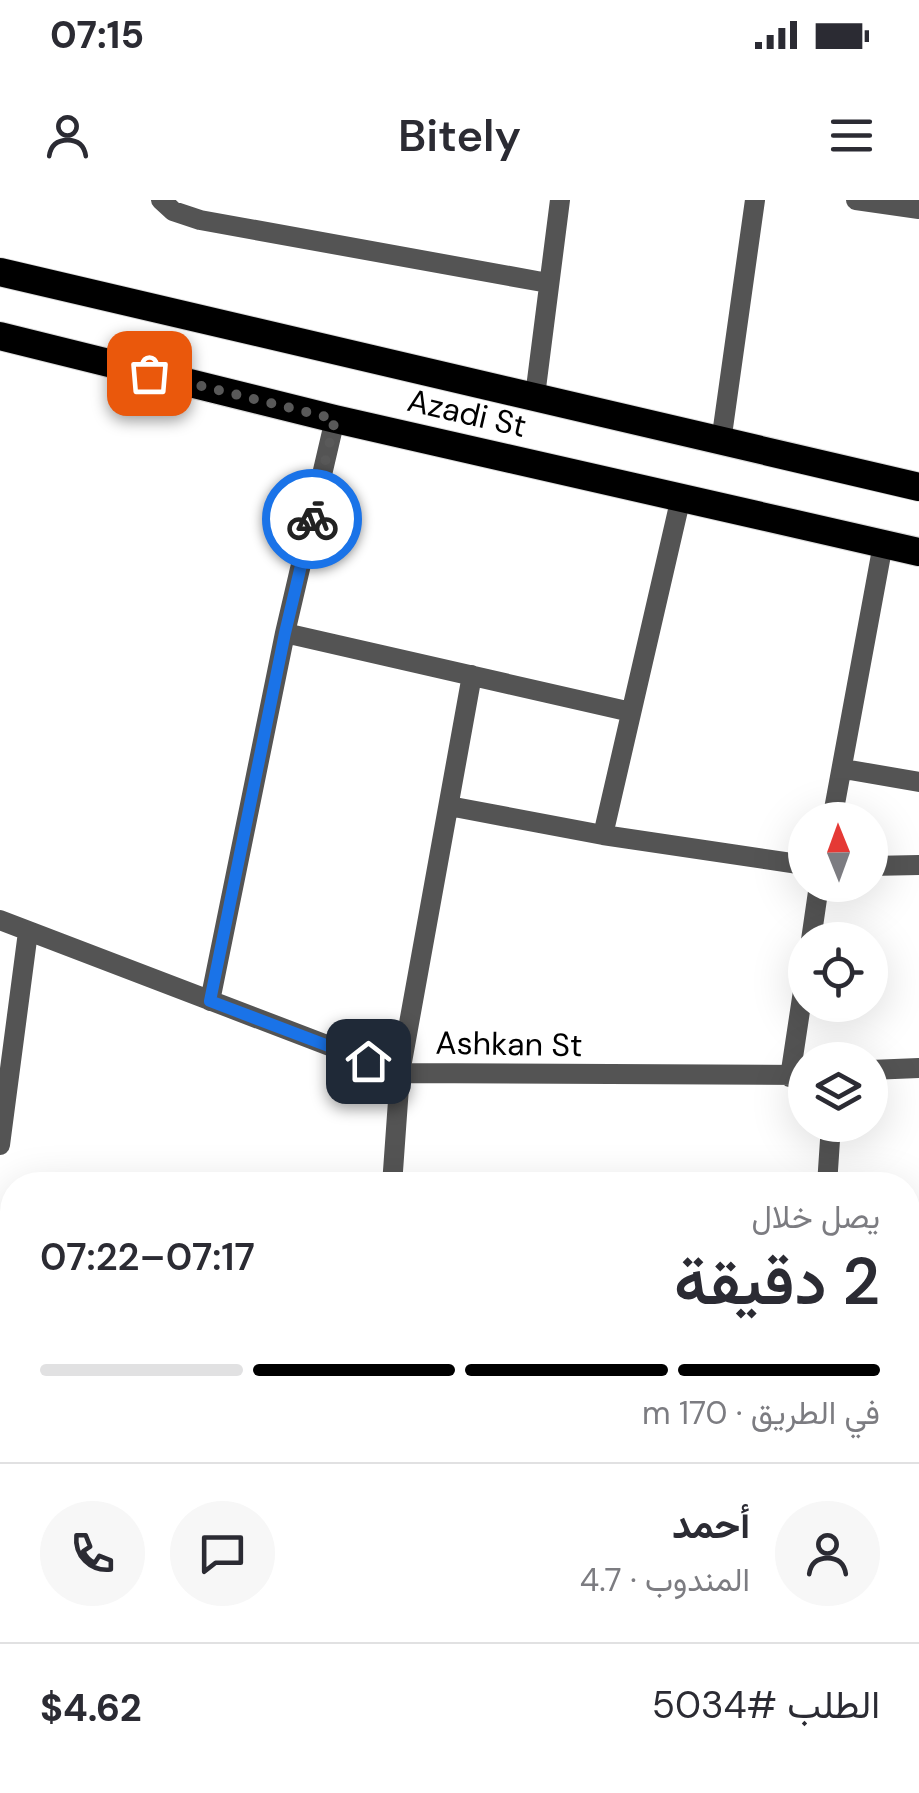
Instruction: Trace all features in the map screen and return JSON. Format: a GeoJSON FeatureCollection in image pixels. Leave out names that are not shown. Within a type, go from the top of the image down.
{"type":"FeatureCollection","features":[{"type":"Feature","properties":{"kind":"highway","name":"Azadi St"},"geometry":{"type":"LineString","coordinates":[[0,272],[919,487]]}},
{"type":"Feature","properties":{"kind":"highway","name":"Azadi St"},"geometry":{"type":"LineString","coordinates":[[0,336],[335,419],[919,552]]}},
{"type":"Feature","properties":{"kind":"street"},"geometry":{"type":"LineString","coordinates":[[161,200],[173,211],[200,220],[548,282]]}},
{"type":"Feature","properties":{"kind":"street"},"geometry":{"type":"LineString","coordinates":[[535,396],[560,200]]}},
{"type":"Feature","properties":{"kind":"street"},"geometry":{"type":"LineString","coordinates":[[721,442],[755,200]]}},
{"type":"Feature","properties":{"kind":"street"},"geometry":{"type":"LineString","coordinates":[[856,200],[919,209]]}},
{"type":"Feature","properties":{"kind":"street"},"geometry":{"type":"LineString","coordinates":[[210,1001],[285,633],[335,419]]}},
{"type":"Feature","properties":{"kind":"street"},"geometry":{"type":"LineString","coordinates":[[603,835],[681,497]]}},
{"type":"Feature","properties":{"kind":"street"},"geometry":{"type":"LineString","coordinates":[[836,802],[883,544]]}},
{"type":"Feature","properties":{"kind":"street"},"geometry":{"type":"LineString","coordinates":[[285,633],[631,712]]}},
{"type":"Feature","properties":{"kind":"street"},"geometry":{"type":"LineString","coordinates":[[393,1172],[400,1073],[472,675]]}},
{"type":"Feature","properties":{"kind":"street"},"geometry":{"type":"LineString","coordinates":[[844,769],[919,782]]}},
{"type":"Feature","properties":{"kind":"street"},"geometry":{"type":"LineString","coordinates":[[449,806],[603,835],[788,862]]}},
{"type":"Feature","properties":{"kind":"street"},"geometry":{"type":"LineString","coordinates":[[888,866],[919,865]]}},
{"type":"Feature","properties":{"kind":"street","name":"Ashkan St"},"geometry":{"type":"LineString","coordinates":[[0,920],[400,1073],[788,1076]]}},
{"type":"Feature","properties":{"kind":"street"},"geometry":{"type":"LineString","coordinates":[[0,1145],[28,932]]}},
{"type":"Feature","properties":{"kind":"street"},"geometry":{"type":"LineString","coordinates":[[888,1069],[919,1068]]}},
{"type":"Feature","properties":{"kind":"street"},"geometry":{"type":"LineString","coordinates":[[828,1172],[830,1142]]}},
{"type":"Feature","properties":{"kind":"way so far"},"geometry":{"type":"LineString","coordinates":[[149,373],[335,419],[312,519]]}},
{"type":"Feature","properties":{"kind":"route"},"geometry":{"type":"LineString","coordinates":[[312,519],[210,1001],[368,1061]]}}]}
